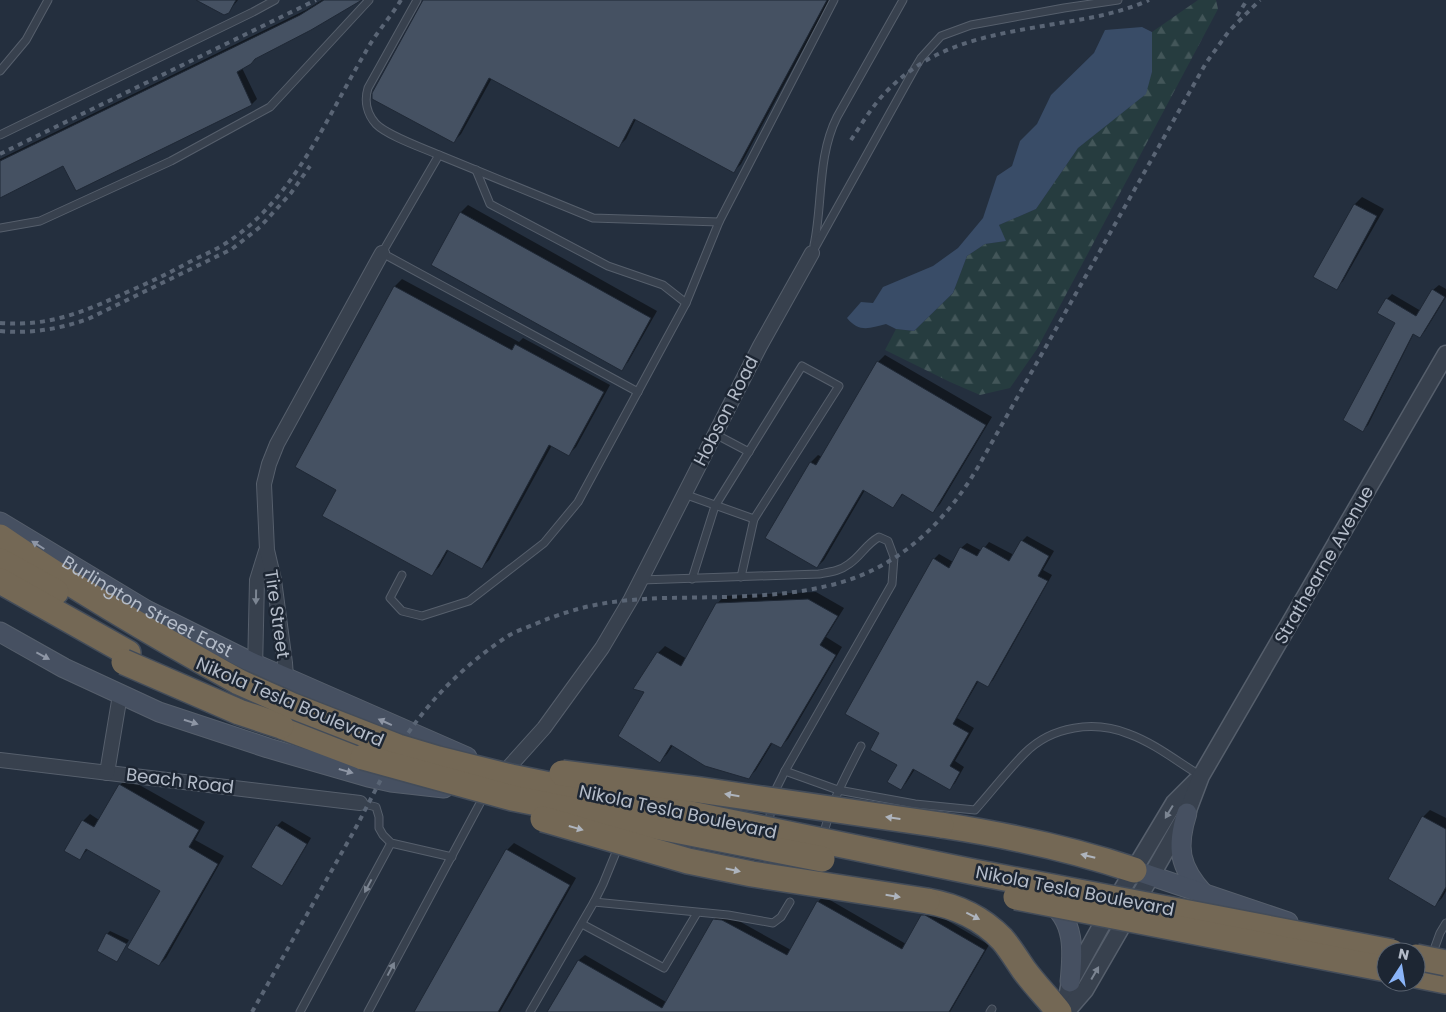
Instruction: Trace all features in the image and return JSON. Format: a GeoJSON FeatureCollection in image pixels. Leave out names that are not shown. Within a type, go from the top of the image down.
{"type":"FeatureCollection","features":[{"type":"Feature","properties":{"kind":"highway"},"geometry":{"type":"LineString","coordinates":[[0,537],[64,580],[133,645]]}},
{"type":"Feature","properties":{"kind":"highway"},"geometry":{"type":"LineString","coordinates":[[0,562],[133,645]]}},
{"type":"Feature","properties":{"kind":"highway"},"geometry":{"type":"LineString","coordinates":[[0,581],[133,645]]}},
{"type":"Feature","properties":{"kind":"highway"},"geometry":{"type":"LineString","coordinates":[[0,598],[133,645]]}},
{"type":"Feature","properties":{"kind":"highway","name":"Nikola Tesla Boulevard"},"geometry":{"type":"LineString","coordinates":[[133,645],[247,673],[293,706],[398,747],[511,777],[974,872],[1376,949]]}},
{"type":"Feature","properties":{"kind":"highway","name":"Nikola Tesla Boulevard"},"geometry":{"type":"LineString","coordinates":[[133,645],[240,712],[364,757],[512,798],[1376,967]]}},
{"type":"Feature","properties":{"kind":"highway"},"geometry":{"type":"LineString","coordinates":[[348,726],[447,755],[1004,835],[1108,861],[1143,873]]}},
{"type":"Feature","properties":{"kind":"highway"},"geometry":{"type":"LineString","coordinates":[[364,757],[507,808],[688,860],[752,874],[944,904],[961,910],[980,920],[1002,939],[1025,972],[1059,1012]]}},
{"type":"Feature","properties":{"kind":"highway"},"geometry":{"type":"LineString","coordinates":[[1428,965],[1446,981]]}},
{"type":"Feature","properties":{"kind":"highway"},"geometry":{"type":"LineString","coordinates":[[1025,972],[1036,1012]]}},
{"type":"Feature","properties":{"kind":"main road","name":"Burlington Street East"},"geometry":{"type":"LineString","coordinates":[[0,522],[247,673],[286,677],[503,773],[628,824],[765,837],[919,864],[969,879],[1020,890],[1317,947],[1365,949]]}},
{"type":"Feature","properties":{"kind":"main road","name":"Burlington Street East"},"geometry":{"type":"LineString","coordinates":[[0,632],[64,668],[120,695],[159,712],[241,739],[386,781],[574,802]]}},
{"type":"Feature","properties":{"kind":"main road"},"geometry":{"type":"LineString","coordinates":[[1188,813],[1181,832],[1183,856],[1189,875],[1204,894]]}},
{"type":"Feature","properties":{"kind":"main road","name":"Burlington Street East"},"geometry":{"type":"LineString","coordinates":[[919,864],[971,866],[1141,894],[1288,922],[1320,931],[1376,952]]}},
{"type":"Feature","properties":{"kind":"main road"},"geometry":{"type":"LineString","coordinates":[[1143,873],[1288,922]]}},
{"type":"Feature","properties":{"kind":"main road"},"geometry":{"type":"LineString","coordinates":[[1020,890],[1038,896],[1053,905],[1066,923],[1071,936],[1073,954],[1070,982]]}},
{"type":"Feature","properties":{"kind":"street","name":"Tire Street"},"geometry":{"type":"LineString","coordinates":[[241,739],[257,727],[270,713],[286,677],[274,580],[267,550],[264,484],[268,464],[277,444],[382,253]]}},
{"type":"Feature","properties":{"kind":"street","name":"Hobson Road"},"geometry":{"type":"LineString","coordinates":[[486,792],[544,728],[596,656],[631,599],[760,346],[812,253]]}},
{"type":"Feature","properties":{"kind":"street","name":"Strathearne Avenue"},"geometry":{"type":"LineString","coordinates":[[1065,1012],[1070,982],[1111,908],[1121,891],[1143,873],[1188,813],[1201,776],[1446,354]]}},
{"type":"Feature","properties":{"kind":"street","name":"Tire Street"},"geometry":{"type":"LineString","coordinates":[[241,739],[252,702],[247,673],[257,580],[267,550]]}},
{"type":"Feature","properties":{"kind":"street"},"geometry":{"type":"LineString","coordinates":[[107,772],[120,695]]}},
{"type":"Feature","properties":{"kind":"street","name":"Beach Road"},"geometry":{"type":"LineString","coordinates":[[0,760],[360,803]]}},
{"type":"Feature","properties":{"kind":"street","name":"Strathearne Avenue"},"geometry":{"type":"LineString","coordinates":[[1065,1012],[1085,990],[1141,894],[1143,873],[1174,803],[1201,776]]}},
{"type":"Feature","properties":{"kind":"lane"},"geometry":{"type":"LineString","coordinates":[[0,71],[26,40],[48,0]]}},
{"type":"Feature","properties":{"kind":"lane"},"geometry":{"type":"LineString","coordinates":[[0,135],[275,0]]}},
{"type":"Feature","properties":{"kind":"lane"},"geometry":{"type":"LineString","coordinates":[[0,228],[40,222],[172,161],[270,108],[369,0]]}},
{"type":"Feature","properties":{"kind":"lane"},"geometry":{"type":"LineString","coordinates":[[417,0],[368,88],[365,98],[369,113],[377,124],[394,135],[439,155],[593,218],[719,222]]}},
{"type":"Feature","properties":{"kind":"lane"},"geometry":{"type":"LineString","coordinates":[[402,575],[390,598],[402,611],[422,616],[469,601],[544,543],[578,502],[686,303],[719,222],[834,0]]}},
{"type":"Feature","properties":{"kind":"lane","name":"Hobson Road"},"geometry":{"type":"LineString","coordinates":[[812,253],[819,222],[823,160],[829,135],[836,119],[903,0]]}},
{"type":"Feature","properties":{"kind":"lane"},"geometry":{"type":"LineString","coordinates":[[812,253],[910,76],[921,58],[941,36],[971,25],[1118,0]]}},
{"type":"Feature","properties":{"kind":"lane"},"geometry":{"type":"LineString","coordinates":[[439,155],[382,253],[638,392]]}},
{"type":"Feature","properties":{"kind":"lane"},"geometry":{"type":"LineString","coordinates":[[476,170],[490,204],[608,266],[663,285],[686,303]]}},
{"type":"Feature","properties":{"kind":"lane"},"geometry":{"type":"LineString","coordinates":[[692,579],[715,506],[802,366],[839,386],[754,520],[742,577]]}},
{"type":"Feature","properties":{"kind":"lane"},"geometry":{"type":"LineString","coordinates":[[715,433],[749,452]]}},
{"type":"Feature","properties":{"kind":"lane"},"geometry":{"type":"LineString","coordinates":[[684,494],[754,520]]}},
{"type":"Feature","properties":{"kind":"lane"},"geometry":{"type":"LineString","coordinates":[[640,580],[819,574],[837,571],[851,563],[869,542],[879,537],[888,542],[894,557],[892,584],[785,771],[775,792],[765,837]]}},
{"type":"Feature","properties":{"kind":"lane"},"geometry":{"type":"LineString","coordinates":[[785,771],[838,790],[916,804],[975,810],[1026,752],[1036,744],[1064,730],[1087,727],[1106,728],[1129,734],[1201,776]]}},
{"type":"Feature","properties":{"kind":"lane"},"geometry":{"type":"LineString","coordinates":[[820,847],[838,790],[861,746]]}},
{"type":"Feature","properties":{"kind":"lane"},"geometry":{"type":"LineString","coordinates":[[368,1012],[486,792]]}},
{"type":"Feature","properties":{"kind":"lane"},"geometry":{"type":"LineString","coordinates":[[360,803],[376,807],[379,816],[379,828],[391,843],[452,857]]}},
{"type":"Feature","properties":{"kind":"lane"},"geometry":{"type":"LineString","coordinates":[[530,1012],[594,902],[628,824]]}},
{"type":"Feature","properties":{"kind":"lane"},"geometry":{"type":"LineString","coordinates":[[300,1012],[391,843]]}},
{"type":"Feature","properties":{"kind":"lane"},"geometry":{"type":"LineString","coordinates":[[594,902],[728,915],[773,923],[781,917],[790,902]]}},
{"type":"Feature","properties":{"kind":"lane"},"geometry":{"type":"LineString","coordinates":[[582,924],[664,968],[697,913]]}},
{"type":"Feature","properties":{"kind":"lane"},"geometry":{"type":"LineString","coordinates":[[1428,965],[1446,922]]}},
{"type":"Feature","properties":{"kind":"green space"},"geometry":{"type":"Polygon","coordinates":[[[1198,0],[1216,0],[1218,9],[1037,349],[1010,388],[980,395],[885,350],[896,329],[914,331],[953,293],[967,256],[985,244],[1005,241],[999,225],[1036,209],[1078,148],[1145,94],[1152,72],[1152,32],[1198,0]]]}},
{"type":"Feature","properties":{"kind":"water"},"geometry":{"type":"Polygon","coordinates":[[[1142,27],[1152,32],[1152,72],[1146,94],[1078,148],[1036,209],[999,225],[1006,241],[985,244],[967,256],[953,293],[914,331],[896,329],[886,324],[870,328],[860,328],[851,323],[847,318],[861,302],[873,303],[883,287],[933,266],[958,248],[983,218],[997,176],[1012,166],[1020,141],[1037,124],[1051,95],[1094,53],[1105,30],[1142,27]]]}},
{"type":"Feature","properties":{"kind":"building"},"geometry":{"type":"Polygon","coordinates":[[[196,0],[236,0],[229,13],[224,15],[196,0]]]}},
{"type":"Feature","properties":{"kind":"building"},"geometry":{"type":"Polygon","coordinates":[[[324,0],[362,0],[311,30],[255,59],[251,64],[237,72],[252,105],[76,191],[63,166],[0,198],[0,161],[300,15],[324,0]]]}},
{"type":"Feature","properties":{"kind":"building"},"geometry":{"type":"Polygon","coordinates":[[[423,0],[827,0],[734,173],[634,119],[619,148],[489,78],[454,143],[372,99],[372,93],[423,0]]]}},
{"type":"Feature","properties":{"kind":"building"},"geometry":{"type":"Polygon","coordinates":[[[1354,204],[1377,216],[1337,290],[1313,277],[1354,204]]]}},
{"type":"Feature","properties":{"kind":"building"},"geometry":{"type":"Polygon","coordinates":[[[460,212],[651,318],[622,371],[431,265],[460,212]]]}},
{"type":"Feature","properties":{"kind":"building"},"geometry":{"type":"Polygon","coordinates":[[[394,286],[512,350],[515,344],[604,392],[569,456],[549,445],[482,569],[447,550],[432,576],[408,563],[322,516],[336,490],[295,467],[394,286]]]}},
{"type":"Feature","properties":{"kind":"building"},"geometry":{"type":"Polygon","coordinates":[[[1432,289],[1445,297],[1420,338],[1413,334],[1363,432],[1343,420],[1395,323],[1377,313],[1386,298],[1416,316],[1432,289]]]}},
{"type":"Feature","properties":{"kind":"building"},"geometry":{"type":"Polygon","coordinates":[[[877,361],[986,425],[933,513],[902,494],[893,508],[863,490],[817,568],[765,538],[810,462],[816,465],[877,361]]]}},
{"type":"Feature","properties":{"kind":"building"},"geometry":{"type":"Polygon","coordinates":[[[1021,540],[1049,556],[1038,576],[1048,581],[988,687],[977,681],[953,724],[969,733],[950,766],[960,772],[950,790],[913,769],[901,790],[887,782],[897,765],[870,750],[879,733],[845,714],[933,558],[949,568],[960,547],[977,556],[983,546],[1009,561],[1021,540]]]}},
{"type":"Feature","properties":{"kind":"building"},"geometry":{"type":"Polygon","coordinates":[[[808,599],[838,616],[820,645],[836,655],[781,748],[771,743],[749,779],[705,766],[671,745],[660,763],[618,736],[644,692],[633,689],[657,652],[681,666],[716,603],[808,599]]]}},
{"type":"Feature","properties":{"kind":"building"},"geometry":{"type":"Polygon","coordinates":[[[119,784],[199,830],[189,847],[218,864],[159,966],[127,948],[160,891],[86,849],[80,860],[64,851],[82,820],[94,827],[119,784]]]}},
{"type":"Feature","properties":{"kind":"building"},"geometry":{"type":"Polygon","coordinates":[[[1422,816],[1446,829],[1446,887],[1435,907],[1388,879],[1422,816]]]}},
{"type":"Feature","properties":{"kind":"building"},"geometry":{"type":"Polygon","coordinates":[[[276,825],[307,844],[282,886],[251,867],[276,825]]]}},
{"type":"Feature","properties":{"kind":"building"},"geometry":{"type":"Polygon","coordinates":[[[506,849],[570,885],[498,1012],[414,1012],[506,849]]]}},
{"type":"Feature","properties":{"kind":"building"},"geometry":{"type":"Polygon","coordinates":[[[817,901],[902,949],[921,915],[925,915],[985,950],[949,1012],[547,1012],[578,960],[662,1008],[713,919],[722,920],[787,955],[817,901]]]}},
{"type":"Feature","properties":{"kind":"building"},"geometry":{"type":"Polygon","coordinates":[[[106,933],[127,944],[117,962],[97,951],[106,933]]]}},
{"type":"Feature","properties":{"kind":"railway"},"geometry":{"type":"LineString","coordinates":[[0,154],[316,0]]}},
{"type":"Feature","properties":{"kind":"railway"},"geometry":{"type":"LineString","coordinates":[[0,323],[19,324],[53,320],[85,310],[165,275],[235,237],[257,219],[293,176],[324,127],[369,46],[401,0]]}},
{"type":"Feature","properties":{"kind":"railway"},"geometry":{"type":"LineString","coordinates":[[851,140],[884,94],[903,76],[923,62],[944,51],[988,37],[1105,15],[1149,0]]}},
{"type":"Feature","properties":{"kind":"railway"},"geometry":{"type":"LineString","coordinates":[[1237,16],[1247,0]]}},
{"type":"Feature","properties":{"kind":"railway"},"geometry":{"type":"LineString","coordinates":[[252,1012],[354,831],[390,762],[407,735],[445,688],[491,648],[511,634],[552,617],[599,604],[665,598],[768,595],[827,586],[852,579],[896,557],[933,526],[950,508],[978,467],[1206,63],[1229,31],[1260,0]]}},
{"type":"Feature","properties":{"kind":"railway"},"geometry":{"type":"LineString","coordinates":[[0,331],[23,332],[45,330],[88,319],[232,249],[260,227],[291,193],[310,166]]}}]}
